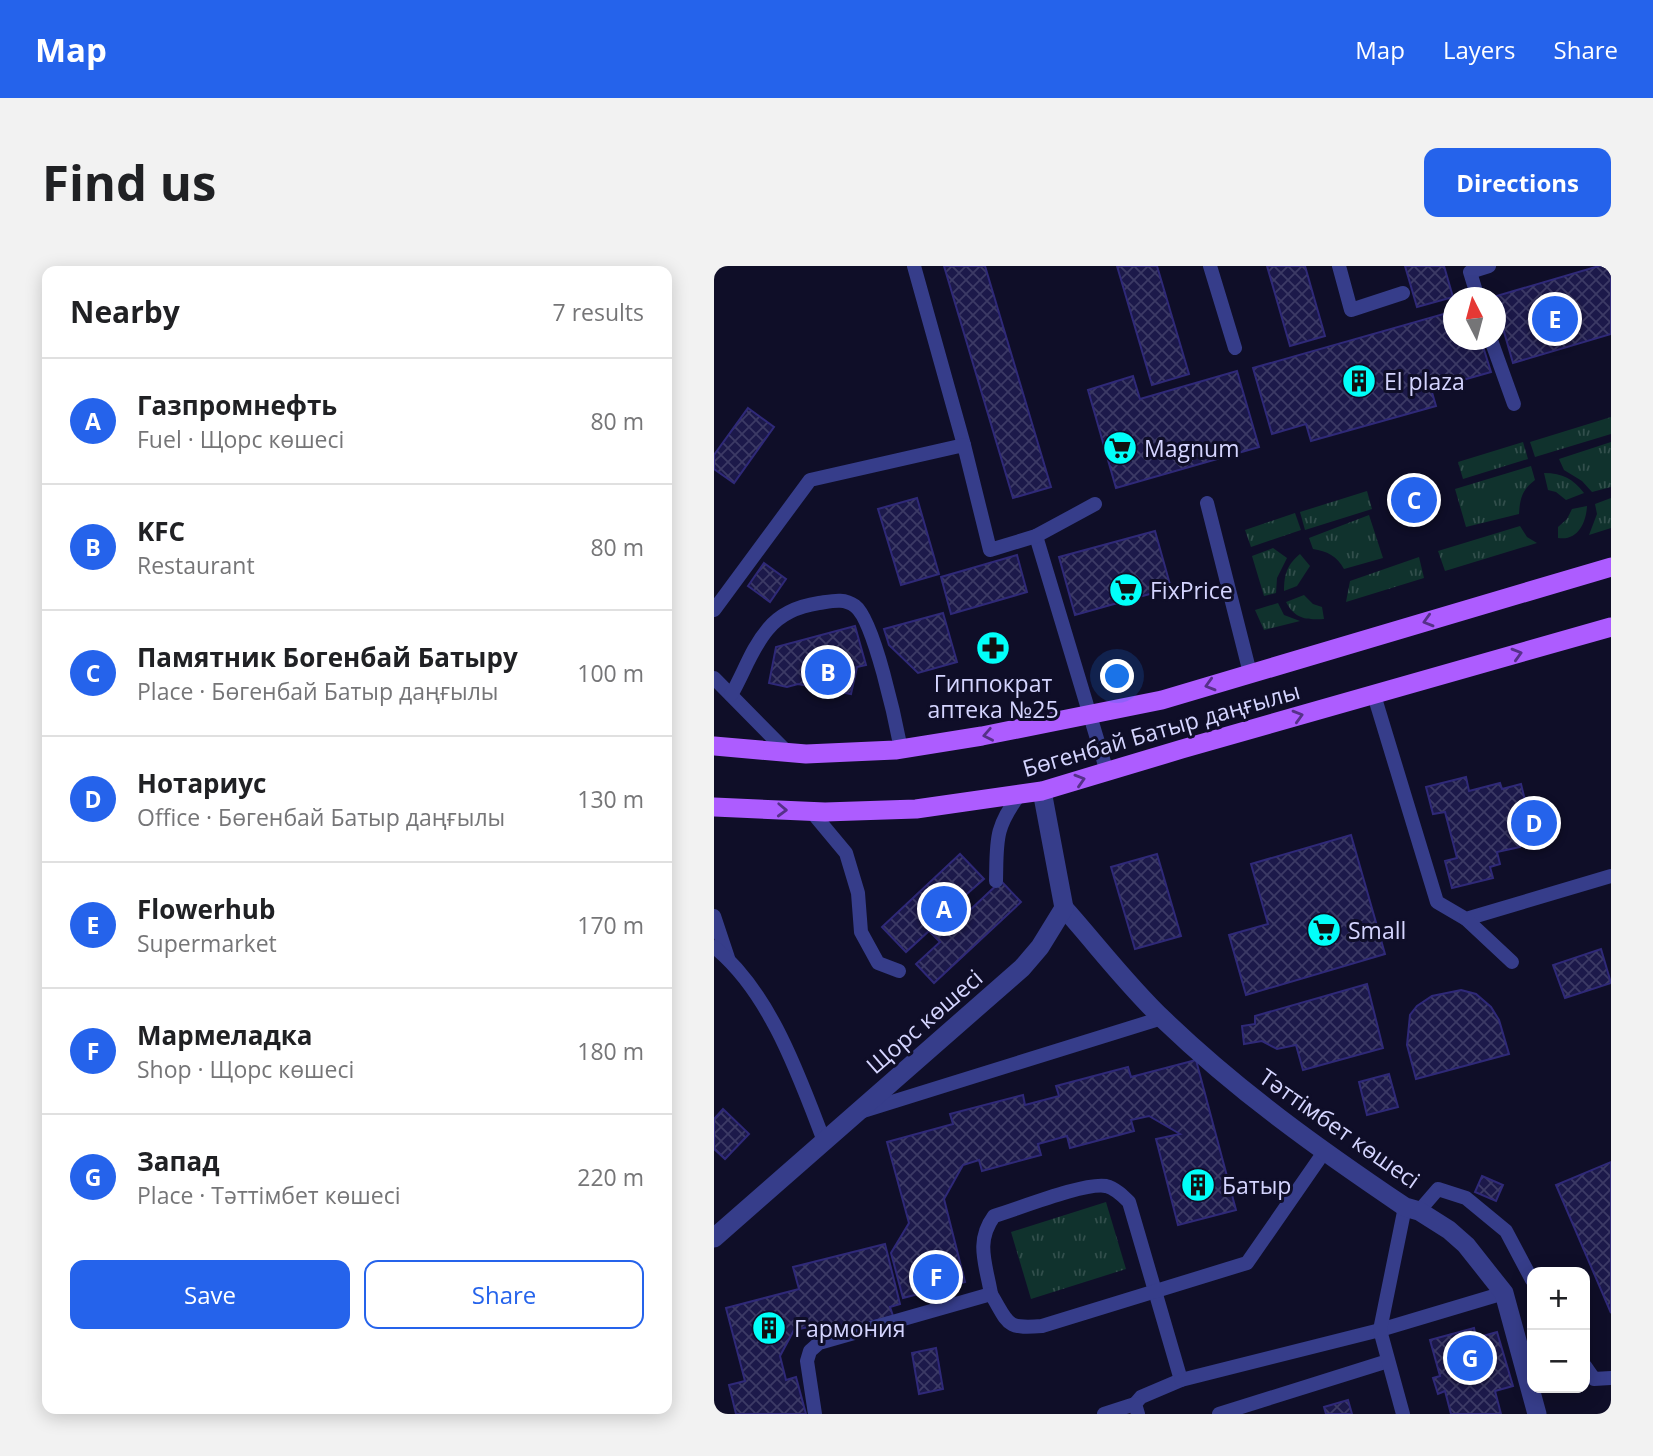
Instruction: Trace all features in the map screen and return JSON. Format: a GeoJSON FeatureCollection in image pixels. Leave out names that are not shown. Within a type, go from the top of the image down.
{"type":"FeatureCollection","features":[{"type":"Feature","properties":{"kind":"main road","name":"Бөгенбай Батыр даңғылы"},"geometry":{"type":"LineString","coordinates":[[714,746],[806,754],[901,749],[982,736],[1162,700],[1611,567]]}},
{"type":"Feature","properties":{"kind":"main road","name":"Бөгенбай Батыр даңғылы"},"geometry":{"type":"LineString","coordinates":[[714,807],[811,811],[916,809],[1042,791],[1611,627]]}},
{"type":"Feature","properties":{"kind":"street"},"geometry":{"type":"LineString","coordinates":[[1042,791],[1064,908]]}},
{"type":"Feature","properties":{"kind":"street","name":"Тәттімбет көшесі"},"geometry":{"type":"LineString","coordinates":[[1064,908],[1162,1018],[1255,1101],[1324,1152],[1449,1230],[1466,1245],[1504,1293],[1537,1414]]}},
{"type":"Feature","properties":{"kind":"street","name":"Щорс көшесі"},"geometry":{"type":"LineString","coordinates":[[714,1238],[1022,968],[1040,947],[1064,908]]}},
{"type":"Feature","properties":{"kind":"lane"},"geometry":{"type":"LineString","coordinates":[[914,266],[990,550],[1036,536],[1095,504]]}},
{"type":"Feature","properties":{"kind":"lane"},"geometry":{"type":"LineString","coordinates":[[1210,266],[1235,348]]}},
{"type":"Feature","properties":{"kind":"lane"},"geometry":{"type":"LineString","coordinates":[[1339,266],[1351,310],[1403,293]]}},
{"type":"Feature","properties":{"kind":"lane"},"geometry":{"type":"LineString","coordinates":[[1475,287],[1470,272],[1489,266]]}},
{"type":"Feature","properties":{"kind":"lane"},"geometry":{"type":"LineString","coordinates":[[1495,350],[1514,404]]}},
{"type":"Feature","properties":{"kind":"lane"},"geometry":{"type":"LineString","coordinates":[[714,610],[810,480],[964,445]]}},
{"type":"Feature","properties":{"kind":"lane"},"geometry":{"type":"LineString","coordinates":[[1207,503],[1251,674]]}},
{"type":"Feature","properties":{"kind":"lane"},"geometry":{"type":"LineString","coordinates":[[1036,536],[1107,772]]}},
{"type":"Feature","properties":{"kind":"lane"},"geometry":{"type":"LineString","coordinates":[[731,695],[755,646],[769,627],[787,612],[809,604],[843,600],[858,608],[869,630],[901,749]]}},
{"type":"Feature","properties":{"kind":"lane"},"geometry":{"type":"LineString","coordinates":[[714,678],[786,752]]}},
{"type":"Feature","properties":{"kind":"lane"},"geometry":{"type":"LineString","coordinates":[[1374,695],[1437,902],[1466,919],[1512,962]]}},
{"type":"Feature","properties":{"kind":"lane"},"geometry":{"type":"LineString","coordinates":[[996,881],[997,834],[1008,810],[1020,794]]}},
{"type":"Feature","properties":{"kind":"lane"},"geometry":{"type":"LineString","coordinates":[[811,811],[846,853],[858,893],[861,932],[878,962],[899,971]]}},
{"type":"Feature","properties":{"kind":"lane"},"geometry":{"type":"LineString","coordinates":[[1466,919],[1611,876]]}},
{"type":"Feature","properties":{"kind":"lane"},"geometry":{"type":"LineString","coordinates":[[714,916],[729,958],[778,1033],[799,1076],[824,1141]]}},
{"type":"Feature","properties":{"kind":"lane"},"geometry":{"type":"LineString","coordinates":[[714,947],[729,958]]}},
{"type":"Feature","properties":{"kind":"lane"},"geometry":{"type":"LineString","coordinates":[[856,1113],[1162,1018]]}},
{"type":"Feature","properties":{"kind":"lane"},"geometry":{"type":"LineString","coordinates":[[1181,1380],[1155,1292],[1129,1202],[1119,1192],[1106,1186],[1086,1188],[994,1216],[985,1229],[982,1244],[991,1294],[1009,1324],[1018,1328],[1042,1326],[1155,1292],[1247,1263],[1324,1152]]}},
{"type":"Feature","properties":{"kind":"lane"},"geometry":{"type":"LineString","coordinates":[[1403,1414],[1380,1330],[1412,1209],[1438,1189],[1466,1198],[1506,1231],[1527,1271]]}},
{"type":"Feature","properties":{"kind":"lane"},"geometry":{"type":"LineString","coordinates":[[1104,1414],[1136,1409],[1141,1397],[1181,1380],[1380,1330],[1504,1293]]}},
{"type":"Feature","properties":{"kind":"lane"},"geometry":{"type":"LineString","coordinates":[[815,1414],[807,1360],[810,1351],[819,1343],[991,1294]]}},
{"type":"Feature","properties":{"kind":"lane"},"geometry":{"type":"LineString","coordinates":[[1219,1414],[1388,1360]]}},
{"type":"Feature","properties":{"kind":"lane"},"geometry":{"type":"LineString","coordinates":[[1590,1373],[1594,1379],[1611,1378]]}},
{"type":"Feature","properties":{"kind":"green space"},"geometry":{"type":"Polygon","coordinates":[[[1611,417],[1611,434],[1535,457],[1530,442],[1611,417]]]}},
{"type":"Feature","properties":{"kind":"green space"},"geometry":{"type":"Polygon","coordinates":[[[1523,442],[1528,459],[1463,479],[1458,462],[1523,442]]]}},
{"type":"Feature","properties":{"kind":"green space"},"geometry":{"type":"Polygon","coordinates":[[[1611,442],[1611,487],[1592,492],[1582,481],[1564,470],[1559,459],[1611,442]]]}},
{"type":"Feature","properties":{"kind":"green space"},"geometry":{"type":"Polygon","coordinates":[[[1531,466],[1535,480],[1522,495],[1519,514],[1466,527],[1455,489],[1531,466]]]}},
{"type":"Feature","properties":{"kind":"green space"},"geometry":{"type":"Polygon","coordinates":[[[1544,473],[1567,478],[1584,493],[1566,500],[1556,492],[1548,490],[1544,473]]]}},
{"type":"Feature","properties":{"kind":"green space"},"geometry":{"type":"Polygon","coordinates":[[[1367,491],[1372,509],[1305,530],[1300,512],[1367,491]]]}},
{"type":"Feature","properties":{"kind":"green space"},"geometry":{"type":"Polygon","coordinates":[[[1611,498],[1611,528],[1589,535],[1597,514],[1595,504],[1611,498]]]}},
{"type":"Feature","properties":{"kind":"green space"},"geometry":{"type":"Polygon","coordinates":[[[1587,506],[1580,530],[1571,537],[1558,538],[1558,527],[1567,519],[1572,509],[1587,506]]]}},
{"type":"Feature","properties":{"kind":"green space"},"geometry":{"type":"Polygon","coordinates":[[[1295,513],[1301,530],[1251,547],[1245,530],[1295,513]]]}},
{"type":"Feature","properties":{"kind":"green space"},"geometry":{"type":"Polygon","coordinates":[[[1369,515],[1383,558],[1344,569],[1331,555],[1313,549],[1309,538],[1369,515]]]}},
{"type":"Feature","properties":{"kind":"green space"},"geometry":{"type":"Polygon","coordinates":[[[1520,526],[1527,537],[1537,543],[1445,571],[1438,551],[1520,526]]]}},
{"type":"Feature","properties":{"kind":"green space"},"geometry":{"type":"Polygon","coordinates":[[[1273,548],[1287,558],[1277,578],[1276,593],[1264,596],[1252,556],[1273,548]]]}},
{"type":"Feature","properties":{"kind":"green space"},"geometry":{"type":"Polygon","coordinates":[[[1300,554],[1310,566],[1297,586],[1284,591],[1287,570],[1300,554]]]}},
{"type":"Feature","properties":{"kind":"green space"},"geometry":{"type":"Polygon","coordinates":[[[1419,557],[1424,578],[1346,602],[1350,581],[1419,557]]]}},
{"type":"Feature","properties":{"kind":"green space"},"geometry":{"type":"Polygon","coordinates":[[[1304,595],[1313,604],[1322,607],[1324,619],[1302,617],[1293,612],[1286,602],[1304,595]]]}},
{"type":"Feature","properties":{"kind":"green space"},"geometry":{"type":"Polygon","coordinates":[[[1278,603],[1284,615],[1300,621],[1264,630],[1255,610],[1278,603]]]}},
{"type":"Feature","properties":{"kind":"green space"},"geometry":{"type":"Polygon","coordinates":[[[1106,1202],[1126,1269],[1031,1299],[1011,1232],[1106,1202]]]}},
{"type":"Feature","properties":{"kind":"building"},"geometry":{"type":"Polygon","coordinates":[[[944,266],[985,266],[1051,487],[1013,498],[944,266]]]}},
{"type":"Feature","properties":{"kind":"building"},"geometry":{"type":"Polygon","coordinates":[[[1117,266],[1157,266],[1189,374],[1152,385],[1117,266]]]}},
{"type":"Feature","properties":{"kind":"building"},"geometry":{"type":"Polygon","coordinates":[[[1267,266],[1305,266],[1325,336],[1290,346],[1267,266]]]}},
{"type":"Feature","properties":{"kind":"building"},"geometry":{"type":"Polygon","coordinates":[[[1405,266],[1444,266],[1450,287],[1443,287],[1443,300],[1417,307],[1405,266]]]}},
{"type":"Feature","properties":{"kind":"building"},"geometry":{"type":"Polygon","coordinates":[[[1599,266],[1610,266],[1611,334],[1513,363],[1506,339],[1506,293],[1599,266]]]}},
{"type":"Feature","properties":{"kind":"building","name":"El plaza"},"geometry":{"type":"Polygon","coordinates":[[[1443,314],[1443,350],[1484,350],[1491,372],[1431,389],[1436,406],[1311,441],[1306,424],[1272,434],[1253,368],[1443,314]]]}},
{"type":"Feature","properties":{"kind":"building"},"geometry":{"type":"Polygon","coordinates":[[[1237,371],[1259,447],[1116,488],[1088,390],[1133,376],[1140,399],[1237,371]]]}},
{"type":"Feature","properties":{"kind":"building"},"geometry":{"type":"Polygon","coordinates":[[[748,408],[774,427],[734,483],[714,469],[714,455],[748,408]]]}},
{"type":"Feature","properties":{"kind":"building"},"geometry":{"type":"Polygon","coordinates":[[[917,498],[939,574],[901,585],[878,509],[917,498]]]}},
{"type":"Feature","properties":{"kind":"building"},"geometry":{"type":"Polygon","coordinates":[[[1155,531],[1171,588],[1075,615],[1059,557],[1155,531]]]}},
{"type":"Feature","properties":{"kind":"building"},"geometry":{"type":"Polygon","coordinates":[[[1017,555],[1027,592],[951,614],[941,577],[1017,555]]]}},
{"type":"Feature","properties":{"kind":"building"},"geometry":{"type":"Polygon","coordinates":[[[764,563],[786,579],[770,602],[748,586],[764,563]]]}},
{"type":"Feature","properties":{"kind":"building"},"geometry":{"type":"Polygon","coordinates":[[[943,613],[957,662],[918,673],[889,645],[884,629],[943,613]]]}},
{"type":"Feature","properties":{"kind":"building"},"geometry":{"type":"Polygon","coordinates":[[[855,626],[866,665],[857,667],[851,694],[798,684],[787,687],[769,683],[776,647],[855,626]]]}},
{"type":"Feature","properties":{"kind":"building"},"geometry":{"type":"Polygon","coordinates":[[[1466,777],[1469,791],[1500,783],[1502,789],[1521,784],[1533,833],[1518,836],[1520,847],[1497,852],[1500,864],[1490,867],[1493,878],[1452,888],[1445,861],[1457,858],[1445,812],[1433,814],[1426,787],[1466,777]]]}},
{"type":"Feature","properties":{"kind":"building"},"geometry":{"type":"Polygon","coordinates":[[[1351,835],[1385,954],[1246,995],[1229,935],[1268,924],[1251,864],[1351,835]]]}},
{"type":"Feature","properties":{"kind":"building"},"geometry":{"type":"Polygon","coordinates":[[[960,854],[984,879],[960,900],[970,910],[1001,881],[1021,902],[934,983],[916,964],[940,942],[929,931],[906,952],[882,927],[960,854]]]}},
{"type":"Feature","properties":{"kind":"building"},"geometry":{"type":"Polygon","coordinates":[[[1157,854],[1181,936],[1135,949],[1111,867],[1157,854]]]}},
{"type":"Feature","properties":{"kind":"building"},"geometry":{"type":"Polygon","coordinates":[[[1601,949],[1611,983],[1565,998],[1553,965],[1601,949]]]}},
{"type":"Feature","properties":{"kind":"building"},"geometry":{"type":"Polygon","coordinates":[[[1367,984],[1383,1048],[1303,1070],[1296,1045],[1277,1049],[1262,1041],[1244,1044],[1242,1026],[1255,1024],[1255,1016],[1367,984]]]}},
{"type":"Feature","properties":{"kind":"building"},"geometry":{"type":"Polygon","coordinates":[[[1461,990],[1476,994],[1491,1007],[1499,1020],[1509,1054],[1416,1079],[1407,1045],[1410,1015],[1417,1006],[1432,996],[1461,990]]]}},
{"type":"Feature","properties":{"kind":"building","name":"Батыр"},"geometry":{"type":"Polygon","coordinates":[[[1196,1060],[1236,1210],[1178,1225],[1156,1139],[1180,1134],[1149,1116],[1131,1120],[1134,1131],[1070,1148],[1067,1136],[1038,1144],[1041,1155],[982,1171],[979,1160],[963,1165],[944,1199],[965,1282],[903,1298],[891,1253],[909,1223],[887,1142],[953,1124],[950,1114],[1023,1095],[1025,1105],[1059,1096],[1056,1086],[1128,1067],[1131,1077],[1196,1060]]]}},
{"type":"Feature","properties":{"kind":"building"},"geometry":{"type":"Polygon","coordinates":[[[1389,1074],[1398,1107],[1367,1115],[1359,1082],[1389,1074]]]}},
{"type":"Feature","properties":{"kind":"building"},"geometry":{"type":"Polygon","coordinates":[[[723,1109],[749,1134],[725,1159],[714,1149],[714,1119],[723,1109]]]}},
{"type":"Feature","properties":{"kind":"building"},"geometry":{"type":"Polygon","coordinates":[[[1611,1162],[1611,1313],[1556,1185],[1611,1162]]]}},
{"type":"Feature","properties":{"kind":"building"},"geometry":{"type":"Polygon","coordinates":[[[1482,1176],[1503,1185],[1496,1201],[1475,1192],[1482,1176]]]}},
{"type":"Feature","properties":{"kind":"building","name":"Гармония"},"geometry":{"type":"Polygon","coordinates":[[[885,1244],[900,1304],[890,1307],[893,1316],[821,1334],[819,1325],[794,1330],[780,1356],[786,1380],[796,1377],[806,1414],[736,1414],[729,1385],[745,1381],[726,1308],[799,1289],[793,1267],[885,1244]]]}},
{"type":"Feature","properties":{"kind":"building"},"geometry":{"type":"Polygon","coordinates":[[[1474,1328],[1476,1338],[1497,1332],[1513,1386],[1495,1391],[1501,1414],[1451,1414],[1445,1391],[1438,1394],[1433,1378],[1440,1376],[1430,1340],[1474,1328]]]}},
{"type":"Feature","properties":{"kind":"building"},"geometry":{"type":"Polygon","coordinates":[[[936,1348],[943,1389],[919,1394],[912,1353],[936,1348]]]}},
{"type":"Feature","properties":{"kind":"building"},"geometry":{"type":"Polygon","coordinates":[[[1348,1400],[1352,1414],[1326,1414],[1324,1407],[1348,1400]]]}},
{"type":"Feature","properties":{"kind":"place","name":"Flowerhub"},"geometry":{"type":"Point","coordinates":[1555,319]}},
{"type":"Feature","properties":{"kind":"place","name":"El plaza"},"geometry":{"type":"Point","coordinates":[1359,381]}},
{"type":"Feature","properties":{"kind":"place","name":"Magnum"},"geometry":{"type":"Point","coordinates":[1120,448]}},
{"type":"Feature","properties":{"kind":"place","name":"Памятник Богенбай Батыру"},"geometry":{"type":"Point","coordinates":[1414,500]}},
{"type":"Feature","properties":{"kind":"place","name":"FixPrice"},"geometry":{"type":"Point","coordinates":[1126,590]}},
{"type":"Feature","properties":{"kind":"place","name":"Гиппократ аптека №25"},"geometry":{"type":"Point","coordinates":[993,648]}},
{"type":"Feature","properties":{"kind":"place","name":"KFC"},"geometry":{"type":"Point","coordinates":[828,672]}},
{"type":"Feature","properties":{"kind":"place","name":"Нотариус"},"geometry":{"type":"Point","coordinates":[1534,823]}},
{"type":"Feature","properties":{"kind":"place","name":"Газпромнефть"},"geometry":{"type":"Point","coordinates":[944,909]}},
{"type":"Feature","properties":{"kind":"place","name":"Small"},"geometry":{"type":"Point","coordinates":[1324,930]}},
{"type":"Feature","properties":{"kind":"place","name":"Батыр"},"geometry":{"type":"Point","coordinates":[1198,1185]}},
{"type":"Feature","properties":{"kind":"place","name":"Мармеладка"},"geometry":{"type":"Point","coordinates":[936,1277]}},
{"type":"Feature","properties":{"kind":"place","name":"Гармония"},"geometry":{"type":"Point","coordinates":[769,1328]}},
{"type":"Feature","properties":{"kind":"place","name":"Запад"},"geometry":{"type":"Point","coordinates":[1470,1358]}}]}
